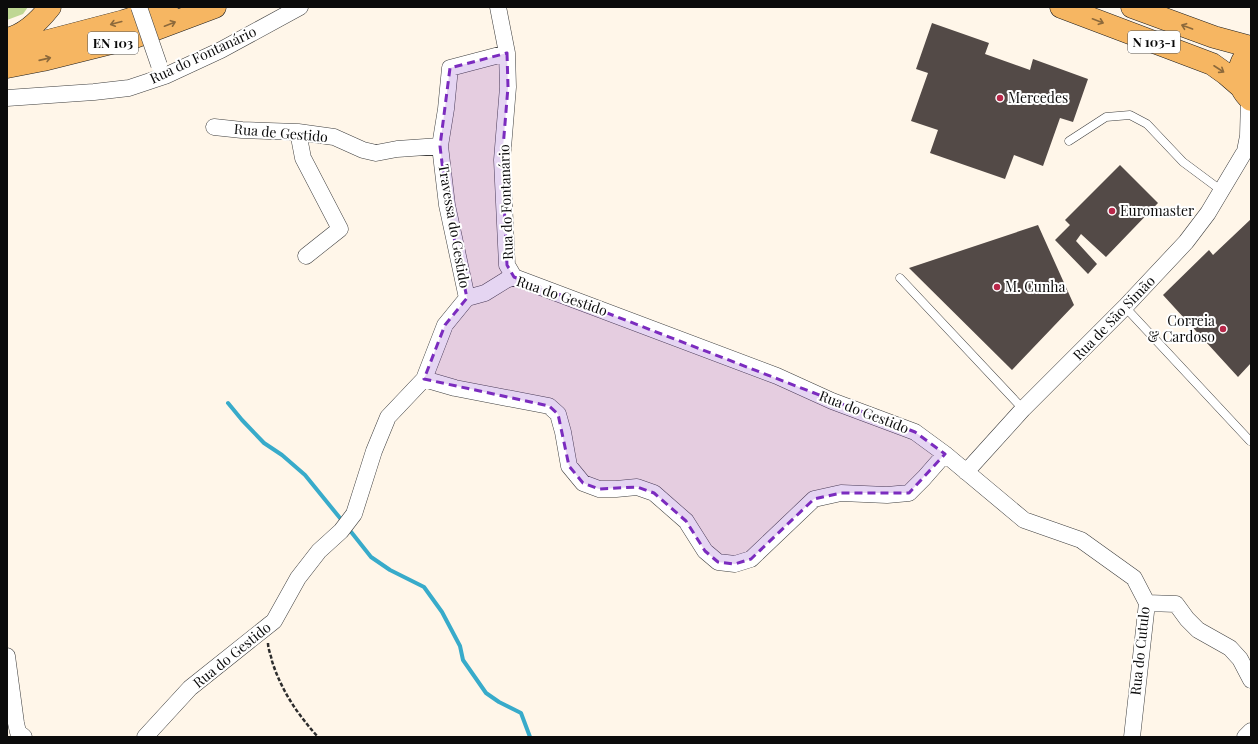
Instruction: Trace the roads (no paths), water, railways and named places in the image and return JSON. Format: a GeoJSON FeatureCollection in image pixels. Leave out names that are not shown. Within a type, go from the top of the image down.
{"type":"FeatureCollection","features":[{"type":"Feature","properties":{"kind":"main road"},"geometry":{"type":"LineString","coordinates":[[7,39],[16,37],[40,20],[50,7]]}},
{"type":"Feature","properties":{"kind":"main road"},"geometry":{"type":"LineString","coordinates":[[7,48],[40,43],[124,21],[167,7]]}},
{"type":"Feature","properties":{"kind":"main road","name":"EN 103"},"geometry":{"type":"LineString","coordinates":[[7,67],[43,60],[135,37],[214,7]]}},
{"type":"Feature","properties":{"kind":"main road","name":"N 103-1"},"geometry":{"type":"LineString","coordinates":[[1061,7],[1212,64],[1226,74],[1247,95]]}},
{"type":"Feature","properties":{"kind":"main road","name":"N 103-1"},"geometry":{"type":"LineString","coordinates":[[1132,7],[1214,37],[1251,48]]}},
{"type":"Feature","properties":{"kind":"main road"},"geometry":{"type":"LineString","coordinates":[[1247,95],[1239,76],[1240,65],[1245,55],[1251,48]]}},
{"type":"Feature","properties":{"kind":"street"},"geometry":{"type":"LineString","coordinates":[[139,7],[162,71]]}},
{"type":"Feature","properties":{"kind":"street","name":"Rua do Fontanário"},"geometry":{"type":"LineString","coordinates":[[7,98],[129,88],[162,71],[222,50],[300,7]]}},
{"type":"Feature","properties":{"kind":"street","name":"Rua do Fontanário"},"geometry":{"type":"LineString","coordinates":[[498,7],[506,53],[508,88],[502,160],[507,265],[514,277]]}},
{"type":"Feature","properties":{"kind":"street","name":"Travessa do Gestido"},"geometry":{"type":"LineString","coordinates":[[467,298],[447,205],[440,146],[446,109],[450,68],[506,53]]}},
{"type":"Feature","properties":{"kind":"street","name":"Rua de São Simão"},"geometry":{"type":"LineString","coordinates":[[966,472],[1023,409],[1125,308],[1194,234],[1248,148],[1247,95]]}},
{"type":"Feature","properties":{"kind":"street","name":"Rua de Gestido"},"geometry":{"type":"LineString","coordinates":[[214,127],[242,130],[298,132],[334,137],[363,150],[376,153],[398,149],[440,146]]}},
{"type":"Feature","properties":{"kind":"street"},"geometry":{"type":"LineString","coordinates":[[298,132],[303,158],[340,229],[306,256]]}},
{"type":"Feature","properties":{"kind":"street","name":"Rua do Gestido"},"geometry":{"type":"LineString","coordinates":[[145,737],[190,688],[274,621],[298,578],[318,551],[341,531],[354,514],[374,451],[388,417],[424,379],[445,325],[467,298],[485,293],[506,280],[514,277],[777,376],[832,401],[915,432],[945,454],[966,472]]}},
{"type":"Feature","properties":{"kind":"street"},"geometry":{"type":"LineString","coordinates":[[424,379],[454,388],[549,406],[558,414],[569,466],[583,483],[599,489],[637,487],[654,493],[686,521],[704,551],[718,562],[735,564],[751,559],[814,499],[841,493],[887,495],[909,493],[945,454]]}},
{"type":"Feature","properties":{"kind":"street","name":"Rua do Cutulo"},"geometry":{"type":"LineString","coordinates":[[966,472],[1024,520],[1081,540],[1134,578],[1147,602],[1132,737]]}},
{"type":"Feature","properties":{"kind":"street"},"geometry":{"type":"LineString","coordinates":[[1147,602],[1176,604],[1187,619],[1198,630],[1230,648],[1240,659],[1251,680]]}},
{"type":"Feature","properties":{"kind":"street"},"geometry":{"type":"LineString","coordinates":[[7,656],[16,723],[18,732],[24,737]]}},
{"type":"Feature","properties":{"kind":"street"},"geometry":{"type":"LineString","coordinates":[[1245,737],[1251,731]]}},
{"type":"Feature","properties":{"kind":"lane"},"geometry":{"type":"LineString","coordinates":[[1069,141],[1106,117],[1130,115],[1148,124],[1183,162],[1222,191]]}},
{"type":"Feature","properties":{"kind":"lane"},"geometry":{"type":"LineString","coordinates":[[900,278],[1023,409]]}},
{"type":"Feature","properties":{"kind":"lane"},"geometry":{"type":"LineString","coordinates":[[1125,308],[1250,441]]}},
{"type":"Feature","properties":{"kind":"waterway"},"geometry":{"type":"LineString","coordinates":[[228,403],[264,443],[282,455],[305,475],[344,523]]}},
{"type":"Feature","properties":{"kind":"waterway"},"geometry":{"type":"LineString","coordinates":[[348,528],[371,557],[390,570],[424,587],[442,612],[460,646],[463,660],[486,693],[499,702],[521,713],[530,737]]}},
{"type":"Feature","properties":{"kind":"place","name":"Mercedes"},"geometry":{"type":"Point","coordinates":[1000,98]}},
{"type":"Feature","properties":{"kind":"place","name":"Euromaster"},"geometry":{"type":"Point","coordinates":[1112,211]}},
{"type":"Feature","properties":{"kind":"place","name":"M. Cunha"},"geometry":{"type":"Point","coordinates":[997,287]}},
{"type":"Feature","properties":{"kind":"place","name":"Correia & Cardoso"},"geometry":{"type":"Point","coordinates":[1223,329]}}]}
